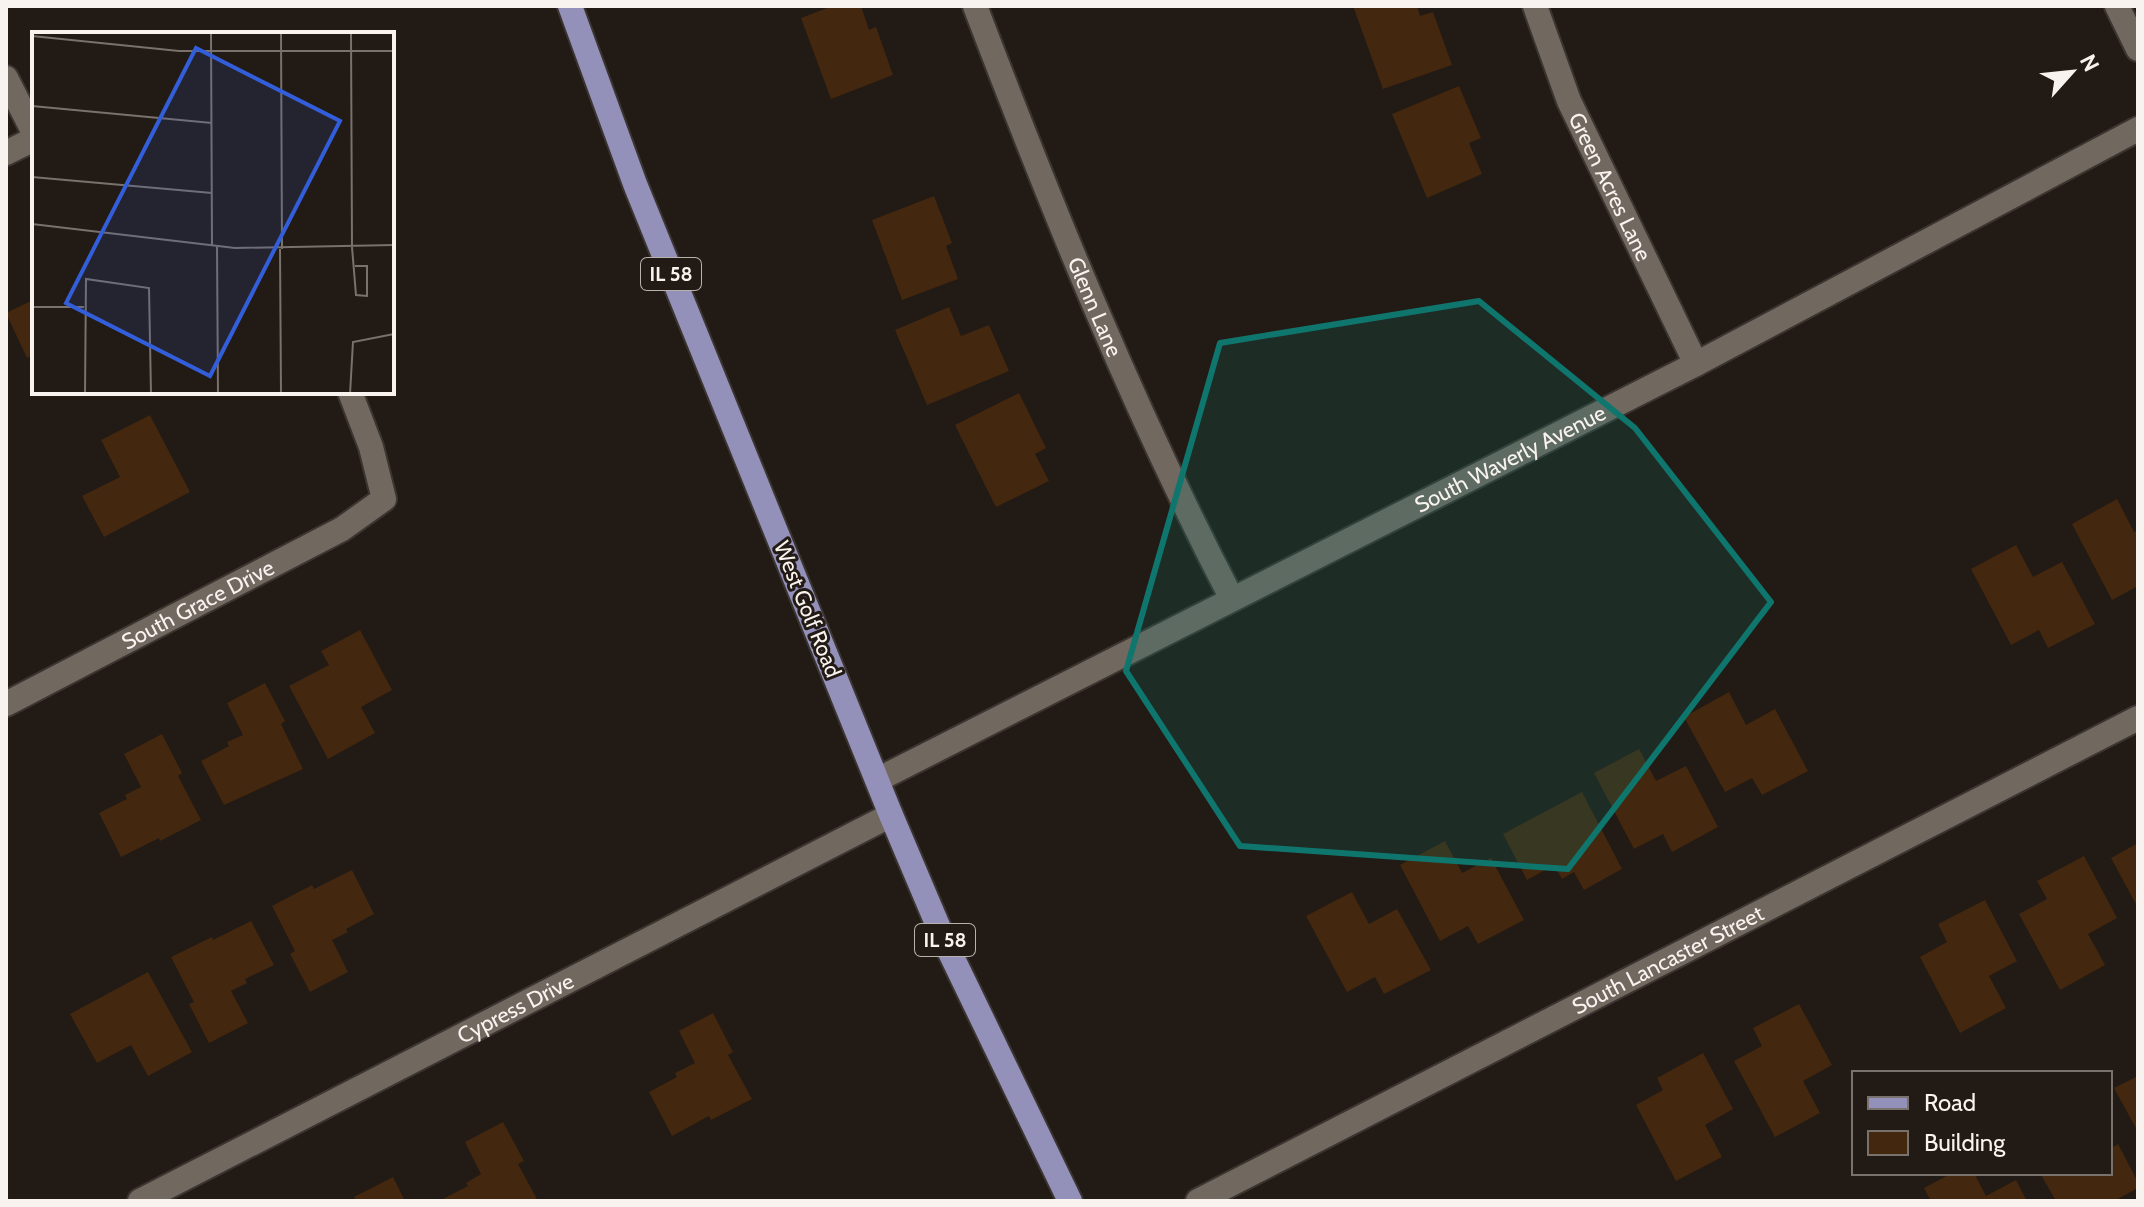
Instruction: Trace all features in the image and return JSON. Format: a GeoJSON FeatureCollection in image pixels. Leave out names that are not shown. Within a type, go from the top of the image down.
{"type":"FeatureCollection","features":[{"type":"Feature","properties":{"kind":"main road","name":"West Golf Road"},"geometry":{"type":"LineString","coordinates":[[570,6],[635,184],[891,815],[944,940],[1070,1201]]}},
{"type":"Feature","properties":{"kind":"street","name":"Glenn Lane"},"geometry":{"type":"LineString","coordinates":[[975,6],[1051,204],[1111,347],[1159,453],[1232,599]]}},
{"type":"Feature","properties":{"kind":"street","name":"Green Acres Lane"},"geometry":{"type":"LineString","coordinates":[[1535,6],[1569,101],[1696,364]]}},
{"type":"Feature","properties":{"kind":"street"},"geometry":{"type":"LineString","coordinates":[[2117,6],[2138,49]]}},
{"type":"Feature","properties":{"kind":"street"},"geometry":{"type":"LineString","coordinates":[[6,78],[32,132]]}},
{"type":"Feature","properties":{"kind":"street","name":"South Waverly Avenue"},"geometry":{"type":"LineString","coordinates":[[877,780],[1696,364],[2138,129]]}},
{"type":"Feature","properties":{"kind":"street"},"geometry":{"type":"LineString","coordinates":[[6,153],[32,137]]}},
{"type":"Feature","properties":{"kind":"street","name":"South Grace Drive"},"geometry":{"type":"LineString","coordinates":[[6,704],[342,529],[384,499],[371,447],[351,394]]}},
{"type":"Feature","properties":{"kind":"street","name":"South Lancaster Street"},"geometry":{"type":"LineString","coordinates":[[1198,1201],[2138,718]]}},
{"type":"Feature","properties":{"kind":"street","name":"Cypress Drive"},"geometry":{"type":"LineString","coordinates":[[140,1201],[891,815]]}},
{"type":"Feature","properties":{"kind":"highlighted area"},"geometry":{"type":"Polygon","coordinates":[[[1479,301],[1635,428],[1771,602],[1568,869],[1240,846],[1126,671],[1220,343],[1479,301]]]}},
{"type":"Feature","properties":{"kind":"building"},"geometry":{"type":"Polygon","coordinates":[[[832,6],[861,6],[869,30],[876,27],[893,75],[831,99],[801,18],[832,6]]]}},
{"type":"Feature","properties":{"kind":"building"},"geometry":{"type":"Polygon","coordinates":[[[1353,6],[1417,6],[1420,16],[1433,12],[1452,65],[1383,89],[1353,6]]]}},
{"type":"Feature","properties":{"kind":"building"},"geometry":{"type":"Polygon","coordinates":[[[1459,86],[1481,138],[1469,143],[1482,174],[1427,198],[1392,114],[1459,86]]]}},
{"type":"Feature","properties":{"kind":"building"},"geometry":{"type":"Polygon","coordinates":[[[934,196],[952,243],[946,246],[958,279],[902,300],[872,220],[934,196]]]}},
{"type":"Feature","properties":{"kind":"building"},"geometry":{"type":"Polygon","coordinates":[[[32,300],[32,356],[27,358],[6,313],[32,300]]]}},
{"type":"Feature","properties":{"kind":"building"},"geometry":{"type":"Polygon","coordinates":[[[949,307],[961,336],[989,325],[1009,371],[927,405],[895,330],[949,307]]]}},
{"type":"Feature","properties":{"kind":"building"},"geometry":{"type":"Polygon","coordinates":[[[1019,393],[1046,448],[1035,454],[1049,481],[996,507],[955,425],[1019,393]]]}},
{"type":"Feature","properties":{"kind":"building"},"geometry":{"type":"Polygon","coordinates":[[[150,415],[190,492],[104,537],[82,496],[120,477],[101,440],[150,415]]]}},
{"type":"Feature","properties":{"kind":"building"},"geometry":{"type":"Polygon","coordinates":[[[2117,499],[2134,532],[2138,530],[2138,586],[2112,600],[2072,524],[2117,499]]]}},
{"type":"Feature","properties":{"kind":"building"},"geometry":{"type":"Polygon","coordinates":[[[2016,545],[2033,577],[2062,562],[2095,624],[2048,648],[2039,630],[2011,645],[1971,569],[2016,545]]]}},
{"type":"Feature","properties":{"kind":"building"},"geometry":{"type":"Polygon","coordinates":[[[360,630],[392,690],[361,707],[375,733],[328,759],[289,686],[329,665],[321,651],[360,630]]]}},
{"type":"Feature","properties":{"kind":"building"},"geometry":{"type":"Polygon","coordinates":[[[265,683],[285,721],[281,724],[303,769],[224,805],[201,761],[229,746],[227,742],[243,735],[227,703],[265,683]]]}},
{"type":"Feature","properties":{"kind":"building"},"geometry":{"type":"Polygon","coordinates":[[[1729,692],[1746,725],[1775,709],[1808,771],[1762,795],[1752,778],[1725,792],[1684,717],[1729,692]]]}},
{"type":"Feature","properties":{"kind":"building"},"geometry":{"type":"Polygon","coordinates":[[[162,734],[182,773],[178,776],[201,820],[121,857],[99,813],[127,799],[125,795],[141,787],[124,754],[162,734]]]}},
{"type":"Feature","properties":{"kind":"building"},"geometry":{"type":"Polygon","coordinates":[[[1639,749],[1656,781],[1686,766],[1718,827],[1672,852],[1663,834],[1634,849],[1594,773],[1639,749]]]}},
{"type":"Feature","properties":{"kind":"building"},"geometry":{"type":"Polygon","coordinates":[[[1582,792],[1622,869],[1584,890],[1574,872],[1562,879],[1554,865],[1527,880],[1503,834],[1582,792]]]}},
{"type":"Feature","properties":{"kind":"building"},"geometry":{"type":"Polygon","coordinates":[[[1445,841],[1462,873],[1491,858],[1524,920],[1478,944],[1468,926],[1440,941],[1400,865],[1445,841]]]}},
{"type":"Feature","properties":{"kind":"building"},"geometry":{"type":"Polygon","coordinates":[[[2138,843],[2138,908],[2111,858],[2138,843]]]}},
{"type":"Feature","properties":{"kind":"building"},"geometry":{"type":"Polygon","coordinates":[[[2084,856],[2117,918],[2088,934],[2105,965],[2060,990],[2019,914],[2047,899],[2037,881],[2084,856]]]}},
{"type":"Feature","properties":{"kind":"building"},"geometry":{"type":"Polygon","coordinates":[[[352,870],[374,914],[332,940],[348,972],[310,992],[290,954],[295,951],[272,906],[312,885],[314,889],[352,870]]]}},
{"type":"Feature","properties":{"kind":"building"},"geometry":{"type":"Polygon","coordinates":[[[1352,892],[1369,924],[1397,909],[1431,970],[1384,994],[1375,977],[1347,992],[1306,916],[1352,892]]]}},
{"type":"Feature","properties":{"kind":"building"},"geometry":{"type":"Polygon","coordinates":[[[1985,900],[2017,961],[1989,976],[2006,1008],[1960,1033],[1920,957],[1947,942],[1938,924],[1985,900]]]}},
{"type":"Feature","properties":{"kind":"building"},"geometry":{"type":"Polygon","coordinates":[[[251,921],[274,965],[245,979],[247,983],[231,991],[248,1023],[209,1043],[189,1004],[194,1002],[171,957],[251,921]]]}},
{"type":"Feature","properties":{"kind":"building"},"geometry":{"type":"Polygon","coordinates":[[[148,972],[192,1052],[148,1076],[131,1045],[97,1063],[70,1014],[148,972]]]}},
{"type":"Feature","properties":{"kind":"building"},"geometry":{"type":"Polygon","coordinates":[[[1799,1004],[1832,1065],[1803,1081],[1820,1113],[1775,1137],[1734,1061],[1762,1046],[1753,1028],[1799,1004]]]}},
{"type":"Feature","properties":{"kind":"building"},"geometry":{"type":"Polygon","coordinates":[[[713,1013],[733,1052],[728,1055],[752,1099],[711,1120],[709,1116],[672,1136],[649,1092],[695,1063],[679,1031],[713,1013]]]}},
{"type":"Feature","properties":{"kind":"building"},"geometry":{"type":"Polygon","coordinates":[[[1703,1053],[1733,1109],[1705,1125],[1722,1157],[1676,1181],[1636,1105],[1663,1090],[1657,1078],[1703,1053]]]}},
{"type":"Feature","properties":{"kind":"building"},"geometry":{"type":"Polygon","coordinates":[[[2138,1076],[2138,1132],[2114,1088],[2138,1076]]]}},
{"type":"Feature","properties":{"kind":"building"},"geometry":{"type":"Polygon","coordinates":[[[503,1122],[524,1161],[518,1164],[538,1201],[439,1201],[468,1186],[466,1183],[481,1174],[465,1142],[503,1122]]]}},
{"type":"Feature","properties":{"kind":"building"},"geometry":{"type":"Polygon","coordinates":[[[2118,1144],[2138,1182],[2138,1188],[2114,1201],[2056,1201],[2041,1175],[2112,1175],[2112,1148],[2118,1144]]]}},
{"type":"Feature","properties":{"kind":"building"},"geometry":{"type":"Polygon","coordinates":[[[1948,1175],[1975,1175],[1986,1196],[2016,1180],[2027,1201],[1931,1201],[1924,1188],[1948,1175]]]}},
{"type":"Feature","properties":{"kind":"building"},"geometry":{"type":"Polygon","coordinates":[[[393,1177],[405,1201],[356,1201],[354,1197],[393,1177]]]}}]}
